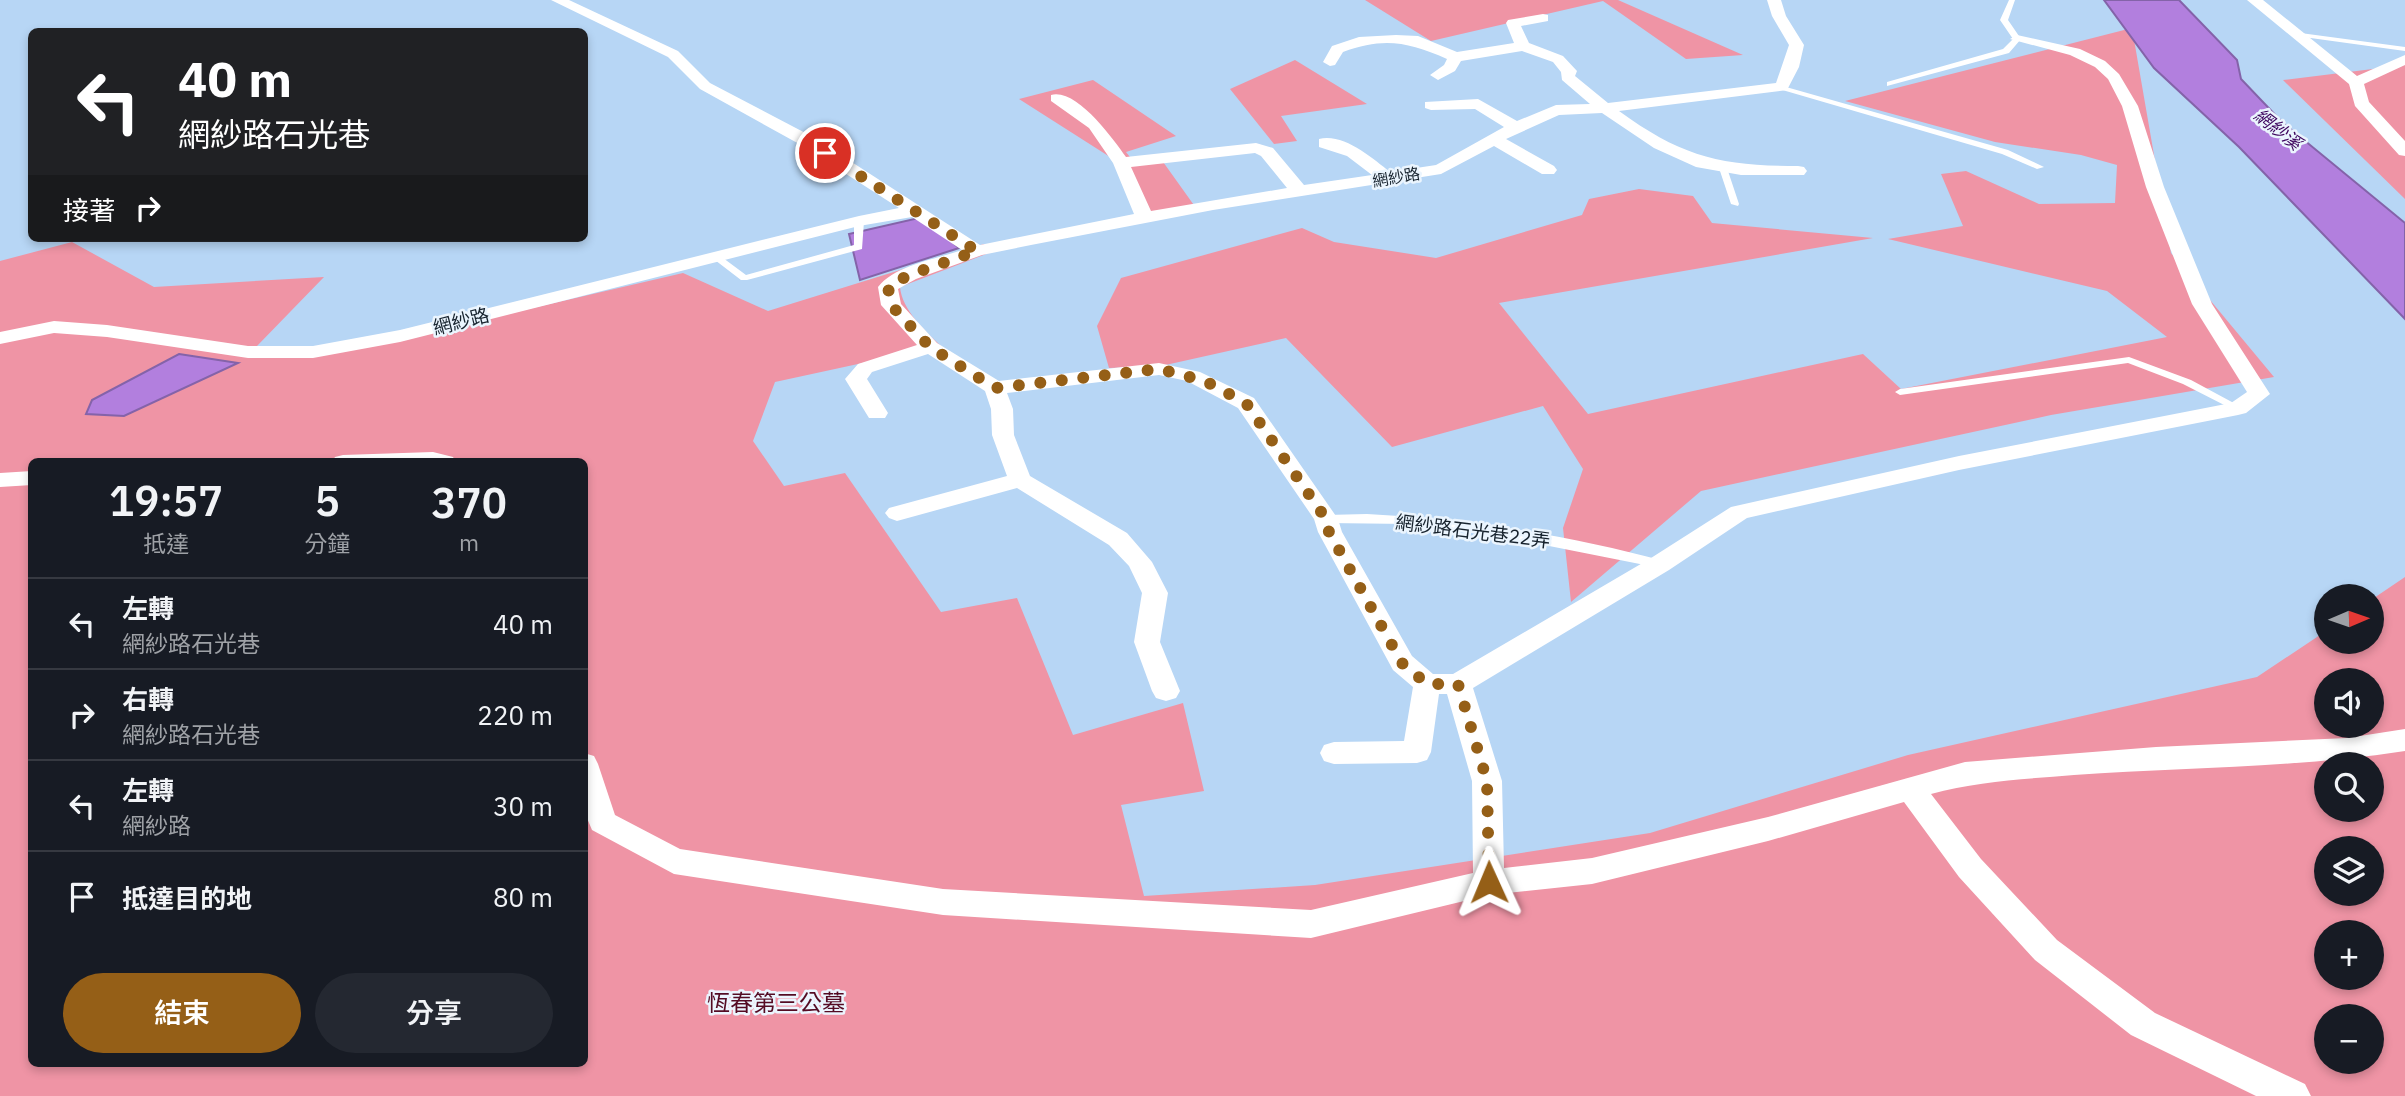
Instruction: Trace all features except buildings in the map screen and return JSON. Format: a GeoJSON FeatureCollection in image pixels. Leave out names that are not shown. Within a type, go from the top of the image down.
{"type":"FeatureCollection","features":[{"type":"Feature","properties":{"kind":"street"},"geometry":{"type":"LineString","coordinates":[[558,0],[673,54],[705,86],[807,141],[977,251]]}},
{"type":"Feature","properties":{"kind":"street"},"geometry":{"type":"LineString","coordinates":[[1774,0],[1777,11],[1799,43],[1798,54],[1782,88]]}},
{"type":"Feature","properties":{"kind":"street"},"geometry":{"type":"LineString","coordinates":[[2254,0],[2356,82],[2361,103],[2405,151]]}},
{"type":"Feature","properties":{"kind":"street"},"geometry":{"type":"LineString","coordinates":[[1523,46],[1513,23],[1543,18]]}},
{"type":"Feature","properties":{"kind":"street"},"geometry":{"type":"LineString","coordinates":[[995,388],[1159,369],[1193,376],[1246,403],[1326,519],[1329,532],[1402,663],[1427,684],[1458,684],[1660,564],[1739,512],[1959,463],[2238,408],[2259,394],[2202,304],[2155,187],[2130,106],[2115,77],[2099,64],[2076,52],[2017,38]]}},
{"type":"Feature","properties":{"kind":"street"},"geometry":{"type":"LineString","coordinates":[[1330,62],[1337,49],[1359,41],[1413,40],[1455,57],[1523,46],[1558,60],[1569,71],[1567,77],[1603,108],[1675,152],[1723,168],[1798,171]]}},
{"type":"Feature","properties":{"kind":"street"},"geometry":{"type":"LineString","coordinates":[[1438,75],[1450,68],[1455,57]]}},
{"type":"Feature","properties":{"kind":"street"},"geometry":{"type":"LineString","coordinates":[[2356,82],[2405,59]]}},
{"type":"Feature","properties":{"kind":"street","name":"網紗路"},"geometry":{"type":"LineString","coordinates":[[930,347],[891,305],[888,287],[909,275],[977,251],[1144,217],[1441,169],[1516,127],[1556,110],[1603,108],[1782,88]]}},
{"type":"Feature","properties":{"kind":"street"},"geometry":{"type":"LineString","coordinates":[[1057,99],[1095,125],[1121,163],[1144,217]]}},
{"type":"Feature","properties":{"kind":"street"},"geometry":{"type":"LineString","coordinates":[[1431,105],[1478,104],[1516,127]]}},
{"type":"Feature","properties":{"kind":"street"},"geometry":{"type":"LineString","coordinates":[[1494,139],[1548,170]]}},
{"type":"Feature","properties":{"kind":"street"},"geometry":{"type":"LineString","coordinates":[[1325,144],[1353,152],[1389,179]]}},
{"type":"Feature","properties":{"kind":"street"},"geometry":{"type":"LineString","coordinates":[[1121,163],[1256,148],[1266,152],[1300,192]]}},
{"type":"Feature","properties":{"kind":"street","name":"網紗路"},"geometry":{"type":"LineString","coordinates":[[0,338],[54,327],[107,331],[248,352],[313,352],[400,337],[859,221],[915,211]]}},
{"type":"Feature","properties":{"kind":"street"},"geometry":{"type":"LineString","coordinates":[[877,413],[856,379],[865,368],[930,347],[995,388],[1002,408],[1003,435],[1020,480],[1118,539],[1140,562],[1155,593],[1147,642],[1166,691]]}},
{"type":"Feature","properties":{"kind":"street"},"geometry":{"type":"LineString","coordinates":[[0,480],[28,478]]}},
{"type":"Feature","properties":{"kind":"street"},"geometry":{"type":"LineString","coordinates":[[897,513],[1020,480]]}},
{"type":"Feature","properties":{"kind":"street"},"geometry":{"type":"LineString","coordinates":[[1334,753],[1417,752],[1427,684]]}},
{"type":"Feature","properties":{"kind":"street"},"geometry":{"type":"LineString","coordinates":[[1458,684],[1487,781],[1489,882]]}},
{"type":"Feature","properties":{"kind":"street"},"geometry":{"type":"LineString","coordinates":[[588,776],[603,822],[674,861],[943,902],[1311,924],[1489,882],[1592,871],[1768,829],[1965,773],[2156,758],[2347,749],[2405,740]]}},
{"type":"Feature","properties":{"kind":"street"},"geometry":{"type":"LineString","coordinates":[[1910,788],[1970,868],[2046,950],[2143,1024],[2293,1096]]}},
{"type":"Feature","properties":{"kind":"lane"},"geometry":{"type":"LineString","coordinates":[[1890,84],[2006,51],[2017,38],[2004,20],[2012,0]]}},
{"type":"Feature","properties":{"kind":"lane"},"geometry":{"type":"LineString","coordinates":[[2296,34],[2405,49]]}},
{"type":"Feature","properties":{"kind":"lane"},"geometry":{"type":"LineString","coordinates":[[1782,88],[2005,152],[2040,167]]}},
{"type":"Feature","properties":{"kind":"lane"},"geometry":{"type":"LineString","coordinates":[[1723,168],[1735,204]]}},
{"type":"Feature","properties":{"kind":"lane"},"geometry":{"type":"LineString","coordinates":[[716,257],[744,278],[859,247],[859,221]]}},
{"type":"Feature","properties":{"kind":"lane"},"geometry":{"type":"LineString","coordinates":[[1900,392],[2129,360],[2187,382],[2238,408]]}},
{"type":"Feature","properties":{"kind":"lane","name":"網紗路石光巷22弄"},"geometry":{"type":"LineString","coordinates":[[1326,519],[1357,517],[1517,533],[1660,564]]}},
{"type":"Feature","properties":{"kind":"green space"},"geometry":{"type":"Polygon","coordinates":[[[1365,0],[1618,0],[1743,55],[1686,59],[1603,1],[1431,41],[1365,0]]]}},
{"type":"Feature","properties":{"kind":"green space"},"geometry":{"type":"Polygon","coordinates":[[[2132,28],[2171,253],[2274,377],[2051,415],[1701,491],[1571,602],[1563,528],[1583,469],[1543,406],[1392,447],[1286,338],[1161,366],[1109,368],[1097,326],[1121,278],[1302,228],[1334,242],[1436,258],[1582,215],[1589,199],[1639,189],[1693,196],[1712,223],[1873,238],[1499,303],[1588,414],[1863,354],[1901,389],[2167,337],[2107,291],[1888,239],[1963,226],[1941,174],[1966,171],[2039,204],[2115,203],[2117,165],[2081,155],[1995,142],[1845,101],[2132,28]]]}},
{"type":"Feature","properties":{"kind":"green space"},"geometry":{"type":"Polygon","coordinates":[[[1295,60],[1367,104],[1281,116],[1297,141],[1274,144],[1230,89],[1295,60]]]}},
{"type":"Feature","properties":{"kind":"green space"},"geometry":{"type":"Polygon","coordinates":[[[2405,65],[2405,199],[2283,80],[2405,65]]]}},
{"type":"Feature","properties":{"kind":"green space"},"geometry":{"type":"Polygon","coordinates":[[[1093,80],[1176,136],[1126,152],[1137,166],[1161,159],[1196,208],[1151,214],[1110,157],[1019,99],[1093,80]]]}},
{"type":"Feature","properties":{"kind":"green space","name":"恆春第三公墓"},"geometry":{"type":"Polygon","coordinates":[[[72,242],[154,287],[324,277],[257,346],[318,350],[404,338],[683,273],[768,311],[984,244],[994,251],[900,287],[910,312],[941,346],[775,382],[753,441],[784,486],[845,473],[941,612],[1017,598],[1073,735],[1183,703],[1204,791],[1121,805],[1144,896],[1315,885],[1650,833],[1908,755],[2257,677],[2314,639],[2314,654],[2384,654],[2384,591],[2405,577],[2405,1096],[0,1096],[0,261],[72,242]]]}},
{"type":"Feature","properties":{"kind":"water","name":"網紗溪"},"geometry":{"type":"Polygon","coordinates":[[[2104,0],[2179,0],[2237,60],[2241,79],[2282,122],[2405,223],[2405,319],[2239,147],[2154,68],[2104,0]]]}},
{"type":"Feature","properties":{"kind":"water"},"geometry":{"type":"Polygon","coordinates":[[[923,217],[959,248],[860,280],[849,234],[923,217]]]}},
{"type":"Feature","properties":{"kind":"water"},"geometry":{"type":"Polygon","coordinates":[[[179,354],[238,363],[124,416],[86,414],[92,400],[179,354]]]}},
{"type":"Feature","properties":{"kind":"route"},"geometry":{"type":"LineString","coordinates":[[825,153],[977,251],[909,275],[888,287],[891,305],[930,347],[995,388],[1159,369],[1193,376],[1246,403],[1326,519],[1329,532],[1402,663],[1427,684],[1458,684],[1487,781],[1489,882]]}}]}
